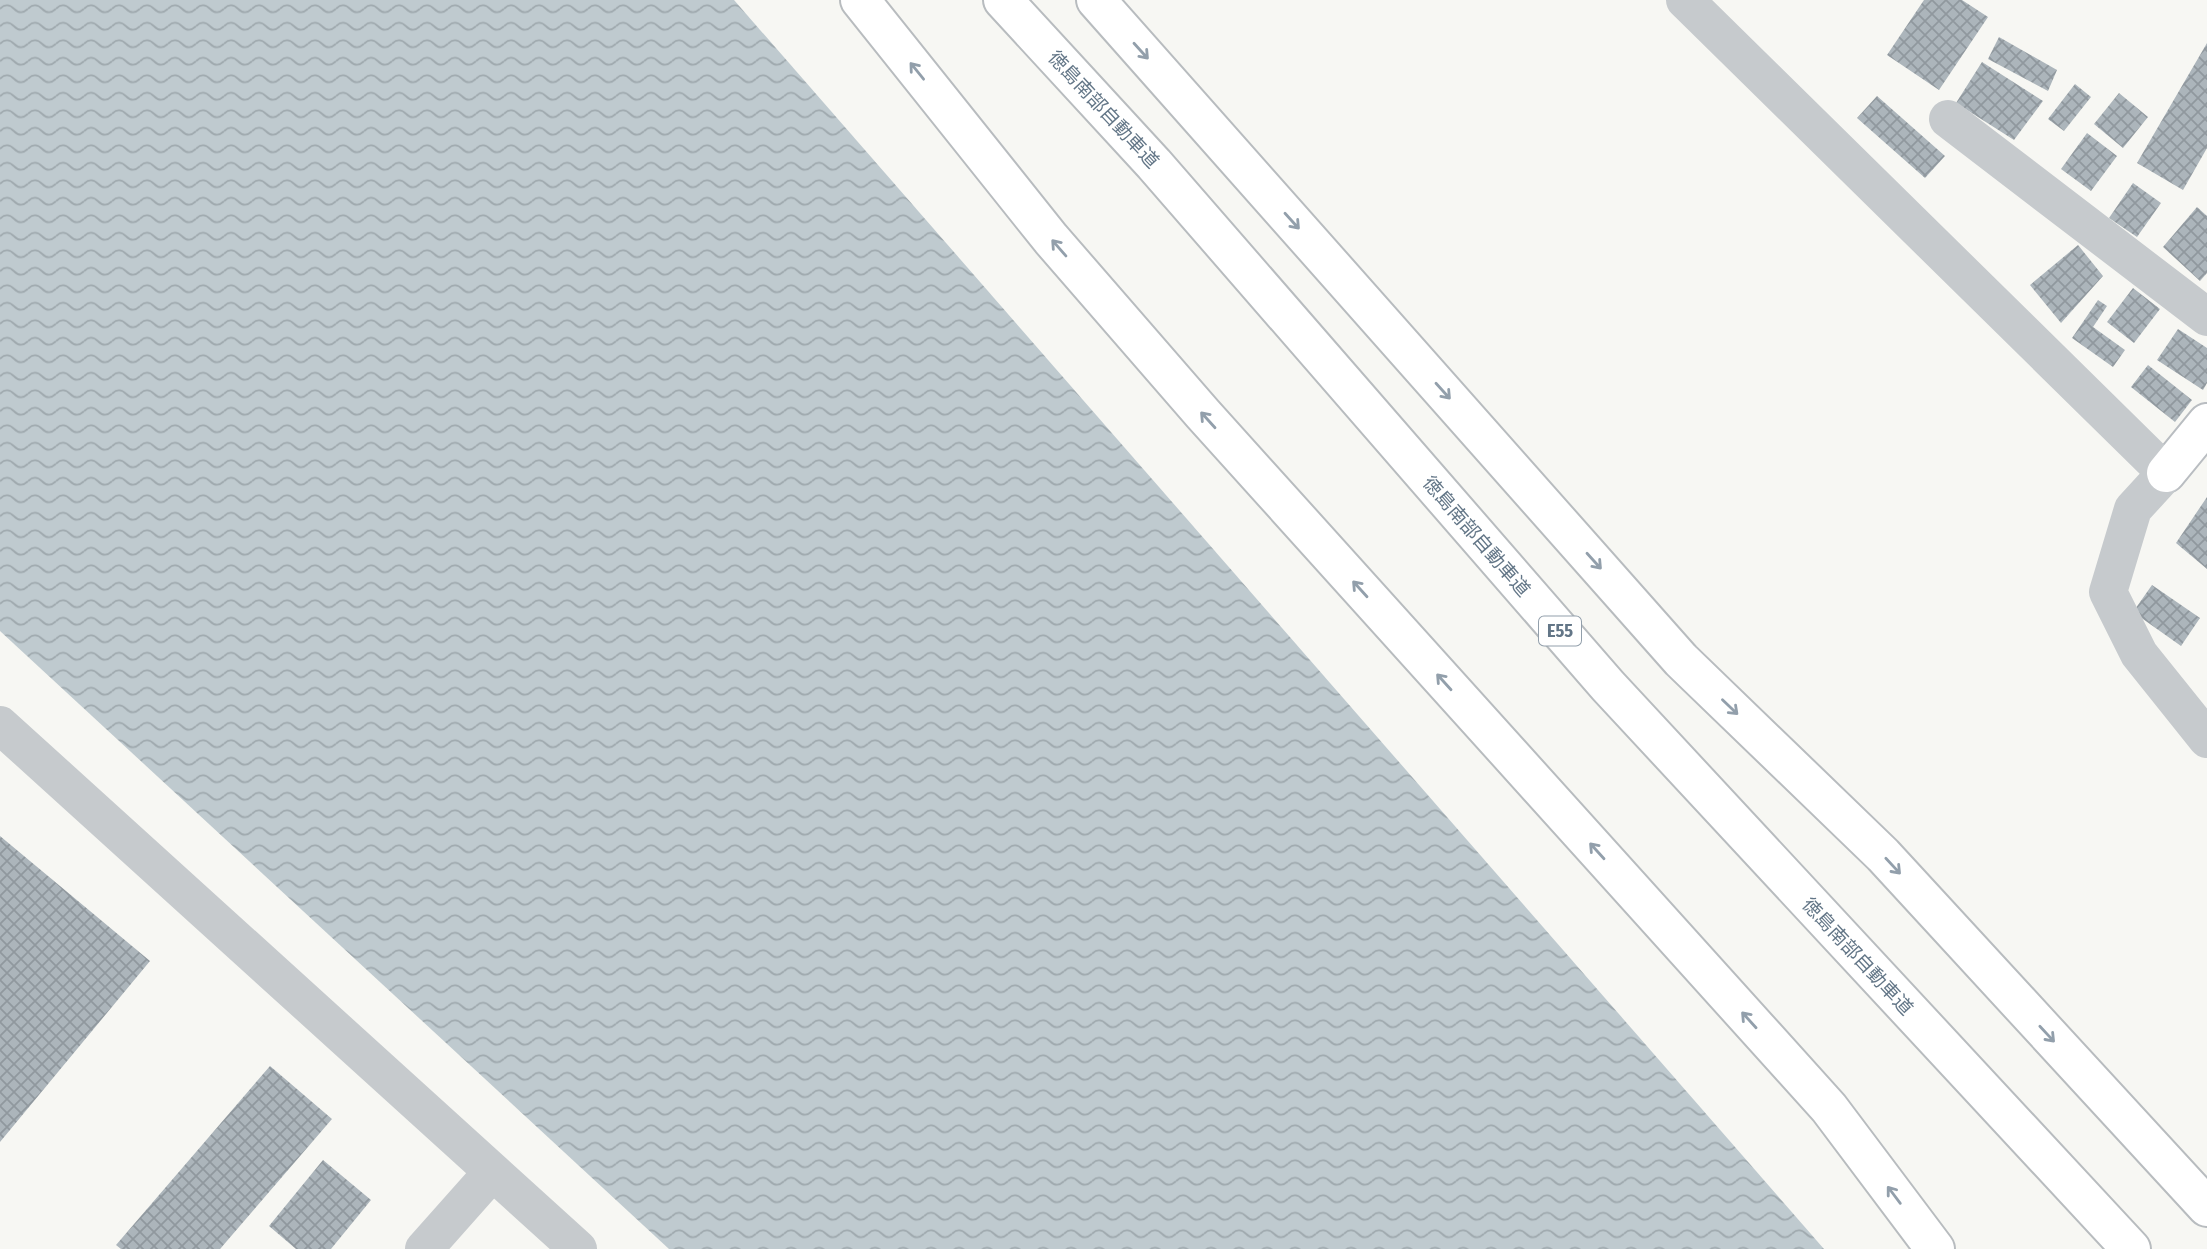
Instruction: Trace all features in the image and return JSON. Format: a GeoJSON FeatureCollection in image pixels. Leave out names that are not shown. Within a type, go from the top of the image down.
{"type":"FeatureCollection","features":[{"type":"Feature","properties":{"kind":"main road"},"geometry":{"type":"LineString","coordinates":[[860,0],[1051,239],[1203,414],[1829,1108],[1935,1249]]}},
{"type":"Feature","properties":{"kind":"main road","name":"徳島南部自動車道"},"geometry":{"type":"LineString","coordinates":[[1003,0],[1154,164],[1608,686],[2131,1249]]}},
{"type":"Feature","properties":{"kind":"main road"},"geometry":{"type":"LineString","coordinates":[[1096,0],[1681,660],[1883,855],[2207,1207]]}},
{"type":"Feature","properties":{"kind":"main road"},"geometry":{"type":"LineString","coordinates":[[2166,473],[2207,423]]}},
{"type":"Feature","properties":{"kind":"street"},"geometry":{"type":"LineString","coordinates":[[1685,0],[2166,473],[2133,509],[2108,592],[2139,654],[2194,713],[2207,739]]}},
{"type":"Feature","properties":{"kind":"street"},"geometry":{"type":"LineString","coordinates":[[1948,119],[2207,317]]}},
{"type":"Feature","properties":{"kind":"street"},"geometry":{"type":"LineString","coordinates":[[0,725],[578,1249]]}},
{"type":"Feature","properties":{"kind":"street"},"geometry":{"type":"LineString","coordinates":[[0,736],[568,1249]]}},
{"type":"Feature","properties":{"kind":"street"},"geometry":{"type":"LineString","coordinates":[[424,1249],[488,1177]]}},
{"type":"Feature","properties":{"kind":"water"},"geometry":{"type":"Polygon","coordinates":[[[0,0],[734,0],[1824,1249],[669,1249],[0,631],[0,0]]]}},
{"type":"Feature","properties":{"kind":"building"},"geometry":{"type":"Polygon","coordinates":[[[1924,0],[1962,0],[1988,17],[1939,90],[1887,55],[1924,0]]]}},
{"type":"Feature","properties":{"kind":"building"},"geometry":{"type":"Polygon","coordinates":[[[1999,37],[2057,70],[2048,91],[1988,59],[1999,37]]]}},
{"type":"Feature","properties":{"kind":"building"},"geometry":{"type":"Polygon","coordinates":[[[2207,43],[2207,148],[2183,190],[2137,163],[2207,43]]]}},
{"type":"Feature","properties":{"kind":"building"},"geometry":{"type":"Polygon","coordinates":[[[1982,62],[2043,101],[2014,140],[1956,103],[1982,62]]]}},
{"type":"Feature","properties":{"kind":"building"},"geometry":{"type":"Polygon","coordinates":[[[2075,84],[2091,97],[2064,131],[2048,119],[2075,84]]]}},
{"type":"Feature","properties":{"kind":"building"},"geometry":{"type":"Polygon","coordinates":[[[2119,93],[2148,117],[2123,148],[2094,124],[2119,93]]]}},
{"type":"Feature","properties":{"kind":"building"},"geometry":{"type":"Polygon","coordinates":[[[1877,96],[1945,156],[1925,178],[1857,118],[1877,96]]]}},
{"type":"Feature","properties":{"kind":"building"},"geometry":{"type":"Polygon","coordinates":[[[2087,133],[2117,156],[2091,191],[2061,169],[2087,133]]]}},
{"type":"Feature","properties":{"kind":"building"},"geometry":{"type":"Polygon","coordinates":[[[2133,183],[2161,203],[2137,237],[2109,218],[2133,183]]]}},
{"type":"Feature","properties":{"kind":"building"},"geometry":{"type":"Polygon","coordinates":[[[2197,207],[2207,216],[2207,273],[2200,281],[2163,247],[2197,207]]]}},
{"type":"Feature","properties":{"kind":"building"},"geometry":{"type":"Polygon","coordinates":[[[2078,245],[2103,276],[2061,323],[2030,285],[2078,245]]]}},
{"type":"Feature","properties":{"kind":"building"},"geometry":{"type":"Polygon","coordinates":[[[2133,288],[2160,309],[2134,343],[2107,322],[2133,288]]]}},
{"type":"Feature","properties":{"kind":"building"},"geometry":{"type":"Polygon","coordinates":[[[2098,300],[2107,306],[2093,327],[2125,350],[2113,367],[2072,338],[2098,300]]]}},
{"type":"Feature","properties":{"kind":"building"},"geometry":{"type":"Polygon","coordinates":[[[2178,329],[2207,348],[2207,383],[2203,390],[2157,360],[2178,329]]]}},
{"type":"Feature","properties":{"kind":"building"},"geometry":{"type":"Polygon","coordinates":[[[2148,365],[2192,400],[2175,422],[2131,387],[2148,365]]]}},
{"type":"Feature","properties":{"kind":"building"},"geometry":{"type":"Polygon","coordinates":[[[2207,497],[2207,569],[2176,543],[2207,497]]]}},
{"type":"Feature","properties":{"kind":"building"},"geometry":{"type":"Polygon","coordinates":[[[2152,585],[2200,618],[2181,646],[2133,612],[2152,585]]]}},
{"type":"Feature","properties":{"kind":"building"},"geometry":{"type":"Polygon","coordinates":[[[0,836],[150,961],[0,1142],[0,836]]]}},
{"type":"Feature","properties":{"kind":"building"},"geometry":{"type":"Polygon","coordinates":[[[270,1066],[332,1119],[220,1249],[121,1249],[116,1245],[270,1066]]]}},
{"type":"Feature","properties":{"kind":"building"},"geometry":{"type":"Polygon","coordinates":[[[323,1160],[371,1200],[331,1249],[296,1249],[269,1226],[323,1160]]]}}]}
